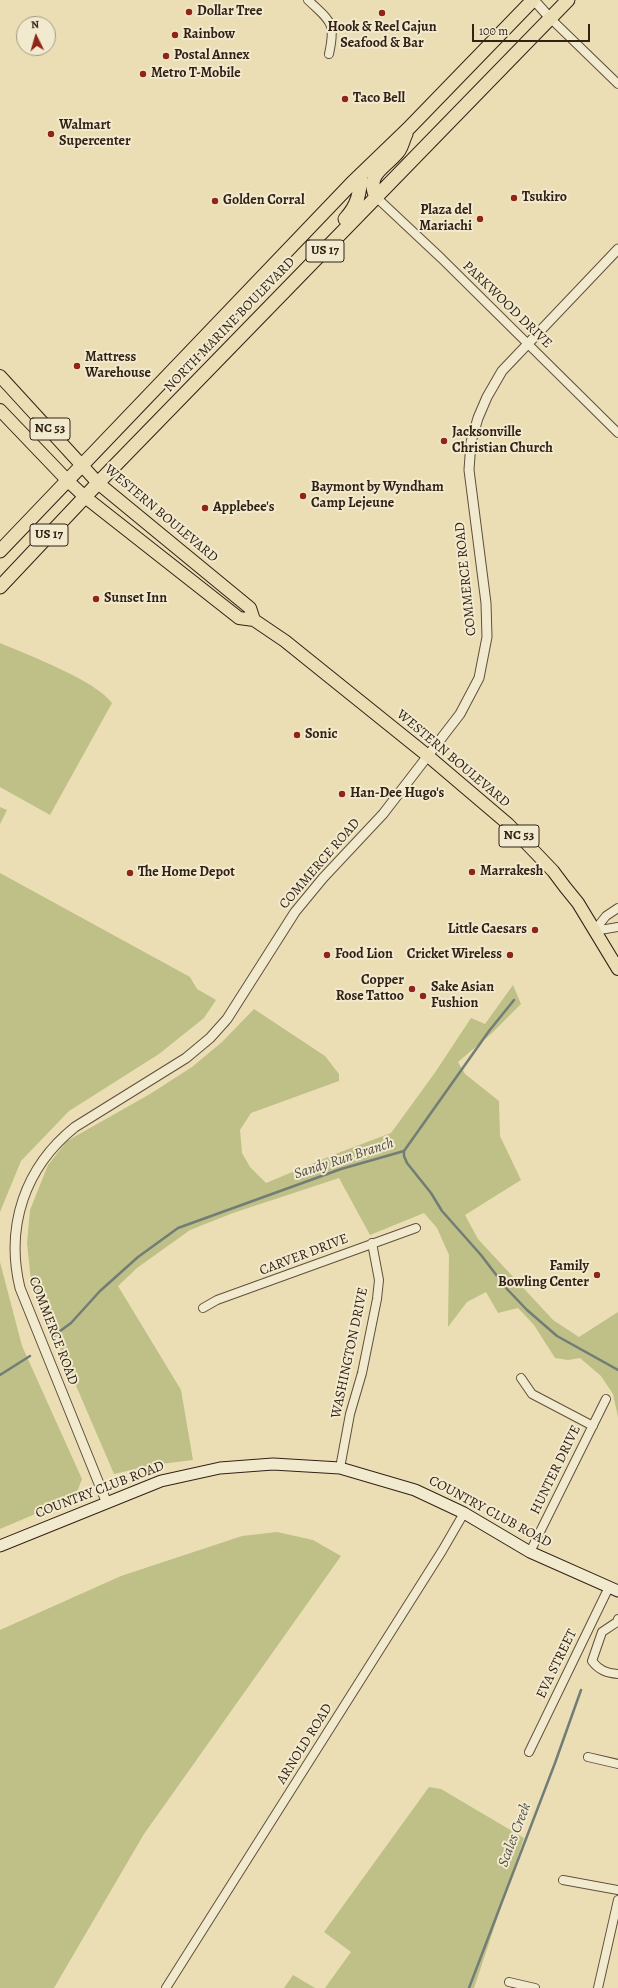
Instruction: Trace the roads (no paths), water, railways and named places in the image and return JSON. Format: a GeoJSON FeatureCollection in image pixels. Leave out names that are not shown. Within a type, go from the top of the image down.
{"type":"FeatureCollection","features":[{"type":"Feature","properties":{"kind":"highway","name":"NORTH MARINE BOULEVARD"},"geometry":{"type":"LineString","coordinates":[[0,551],[361,174],[408,129],[534,0]]}},
{"type":"Feature","properties":{"kind":"highway","name":"NORTH MARINE BOULEVARD"},"geometry":{"type":"LineString","coordinates":[[0,587],[98,483],[568,0]]}},
{"type":"Feature","properties":{"kind":"highway","name":"US 17"},"geometry":{"type":"LineString","coordinates":[[376,198],[371,188],[373,177],[399,151],[408,129]]}},
{"type":"Feature","properties":{"kind":"highway","name":"US 17"},"geometry":{"type":"LineString","coordinates":[[315,261],[354,209],[360,194],[361,174]]}},
{"type":"Feature","properties":{"kind":"main road","name":"WESTERN BOULEVARD"},"geometry":{"type":"LineString","coordinates":[[0,376],[98,483],[250,608],[254,620]]}},
{"type":"Feature","properties":{"kind":"main road","name":"WESTERN BOULEVARD"},"geometry":{"type":"LineString","coordinates":[[0,410],[85,497],[239,618],[254,620],[285,641],[428,756],[508,824],[550,868],[578,903],[618,969]]}},
{"type":"Feature","properties":{"kind":"main road","name":"COUNTRY CLUB ROAD"},"geometry":{"type":"LineString","coordinates":[[0,1546],[161,1481],[220,1468],[274,1464],[340,1468],[415,1490],[464,1512],[530,1552],[614,1589]]}},
{"type":"Feature","properties":{"kind":"street"},"geometry":{"type":"LineString","coordinates":[[308,0],[330,23],[333,34],[329,54]]}},
{"type":"Feature","properties":{"kind":"street"},"geometry":{"type":"LineString","coordinates":[[534,0],[550,18],[618,84]]}},
{"type":"Feature","properties":{"kind":"street","name":"PARKWOOD DRIVE"},"geometry":{"type":"LineString","coordinates":[[376,198],[618,432]]}},
{"type":"Feature","properties":{"kind":"street","name":"COMMERCE ROAD"},"geometry":{"type":"LineString","coordinates":[[106,1502],[20,1288],[15,1262],[16,1227],[18,1212],[28,1186],[38,1166],[60,1138],[75,1127],[186,1058],[210,1038],[227,1019],[295,912],[323,878],[383,814],[468,702],[483,666],[487,637],[487,621],[469,470],[471,442],[478,418],[494,383],[502,371],[618,249]]}},
{"type":"Feature","properties":{"kind":"street"},"geometry":{"type":"LineString","coordinates":[[594,931],[606,916],[618,908]]}},
{"type":"Feature","properties":{"kind":"street"},"geometry":{"type":"LineString","coordinates":[[594,931],[618,927]]}},
{"type":"Feature","properties":{"kind":"street","name":"CARVER DRIVE"},"geometry":{"type":"LineString","coordinates":[[203,1308],[217,1300],[301,1271],[372,1243],[416,1228]]}},
{"type":"Feature","properties":{"kind":"street","name":"WASHINGTON DRIVE"},"geometry":{"type":"LineString","coordinates":[[340,1468],[350,1414],[362,1373],[377,1299],[378,1269],[372,1243]]}},
{"type":"Feature","properties":{"kind":"street"},"geometry":{"type":"LineString","coordinates":[[521,1378],[532,1394],[593,1426]]}},
{"type":"Feature","properties":{"kind":"street","name":"HUNTER DRIVE"},"geometry":{"type":"LineString","coordinates":[[530,1552],[606,1400]]}},
{"type":"Feature","properties":{"kind":"street","name":"ARNOLD ROAD"},"geometry":{"type":"LineString","coordinates":[[166,1988],[442,1551],[464,1512]]}},
{"type":"Feature","properties":{"kind":"street","name":"EVA STREET"},"geometry":{"type":"LineString","coordinates":[[529,1752],[614,1589]]}},
{"type":"Feature","properties":{"kind":"street"},"geometry":{"type":"LineString","coordinates":[[618,1619],[617,1622],[602,1632],[592,1661],[597,1668],[604,1672],[618,1674]]}},
{"type":"Feature","properties":{"kind":"street"},"geometry":{"type":"LineString","coordinates":[[588,1757],[618,1764]]}},
{"type":"Feature","properties":{"kind":"street"},"geometry":{"type":"LineString","coordinates":[[563,1880],[618,1890]]}},
{"type":"Feature","properties":{"kind":"street"},"geometry":{"type":"LineString","coordinates":[[598,1988],[616,1921],[618,1900]]}},
{"type":"Feature","properties":{"kind":"street"},"geometry":{"type":"LineString","coordinates":[[509,1982],[535,1988]]}},
{"type":"Feature","properties":{"kind":"waterway"},"geometry":{"type":"LineString","coordinates":[[404,1151],[489,1031],[514,1000]]}},
{"type":"Feature","properties":{"kind":"waterway","name":"Sandy Run Branch"},"geometry":{"type":"LineString","coordinates":[[404,1151],[404,1156],[407,1163],[431,1193],[442,1211],[481,1255],[507,1289],[527,1310],[557,1336],[618,1370]]}},
{"type":"Feature","properties":{"kind":"waterway","name":"Sandy Run Branch"},"geometry":{"type":"LineString","coordinates":[[52,1337],[71,1323],[100,1291],[138,1257],[178,1228],[341,1169],[404,1151]]}},
{"type":"Feature","properties":{"kind":"waterway","name":"Sandy Run Branch"},"geometry":{"type":"LineString","coordinates":[[0,1375],[30,1356]]}},
{"type":"Feature","properties":{"kind":"waterway","name":"Scales Creek"},"geometry":{"type":"LineString","coordinates":[[469,1988],[555,1763],[581,1690]]}},
{"type":"Feature","properties":{"kind":"place","name":"Dollar Tree"},"geometry":{"type":"Point","coordinates":[189,12]}},
{"type":"Feature","properties":{"kind":"place","name":"Hook & Reel Cajun Seafood & Bar"},"geometry":{"type":"Point","coordinates":[382,13]}},
{"type":"Feature","properties":{"kind":"place","name":"Rainbow"},"geometry":{"type":"Point","coordinates":[175,35]}},
{"type":"Feature","properties":{"kind":"place","name":"Postal Annex"},"geometry":{"type":"Point","coordinates":[166,56]}},
{"type":"Feature","properties":{"kind":"place","name":"Metro T-Mobile"},"geometry":{"type":"Point","coordinates":[143,74]}},
{"type":"Feature","properties":{"kind":"place","name":"Taco Bell"},"geometry":{"type":"Point","coordinates":[345,99]}},
{"type":"Feature","properties":{"kind":"place","name":"Walmart Supercenter"},"geometry":{"type":"Point","coordinates":[51,134]}},
{"type":"Feature","properties":{"kind":"place","name":"Tsukiro"},"geometry":{"type":"Point","coordinates":[514,198]}},
{"type":"Feature","properties":{"kind":"place","name":"Golden Corral"},"geometry":{"type":"Point","coordinates":[215,201]}},
{"type":"Feature","properties":{"kind":"place","name":"Plaza del Mariachi"},"geometry":{"type":"Point","coordinates":[480,219]}},
{"type":"Feature","properties":{"kind":"place","name":"Mattress Warehouse"},"geometry":{"type":"Point","coordinates":[77,366]}},
{"type":"Feature","properties":{"kind":"place","name":"Jacksonville Christian Church"},"geometry":{"type":"Point","coordinates":[444,441]}},
{"type":"Feature","properties":{"kind":"place","name":"Baymont by Wyndham Camp Lejeune"},"geometry":{"type":"Point","coordinates":[303,496]}},
{"type":"Feature","properties":{"kind":"place","name":"Applebee's"},"geometry":{"type":"Point","coordinates":[205,508]}},
{"type":"Feature","properties":{"kind":"place","name":"Sunset Inn"},"geometry":{"type":"Point","coordinates":[96,599]}},
{"type":"Feature","properties":{"kind":"place","name":"Sonic"},"geometry":{"type":"Point","coordinates":[297,735]}},
{"type":"Feature","properties":{"kind":"place","name":"Han-Dee Hugo's"},"geometry":{"type":"Point","coordinates":[342,794]}},
{"type":"Feature","properties":{"kind":"place","name":"Marrakesh"},"geometry":{"type":"Point","coordinates":[472,872]}},
{"type":"Feature","properties":{"kind":"place","name":"The Home Depot"},"geometry":{"type":"Point","coordinates":[130,873]}},
{"type":"Feature","properties":{"kind":"place","name":"Little Caesars"},"geometry":{"type":"Point","coordinates":[535,930]}},
{"type":"Feature","properties":{"kind":"place","name":"Food Lion"},"geometry":{"type":"Point","coordinates":[327,955]}},
{"type":"Feature","properties":{"kind":"place","name":"Cricket Wireless"},"geometry":{"type":"Point","coordinates":[510,955]}},
{"type":"Feature","properties":{"kind":"place","name":"Copper Rose Tattoo"},"geometry":{"type":"Point","coordinates":[412,989]}},
{"type":"Feature","properties":{"kind":"place","name":"Sake Asian Fushion"},"geometry":{"type":"Point","coordinates":[423,996]}},
{"type":"Feature","properties":{"kind":"place","name":"Family Bowling Center"},"geometry":{"type":"Point","coordinates":[597,1275]}}]}
